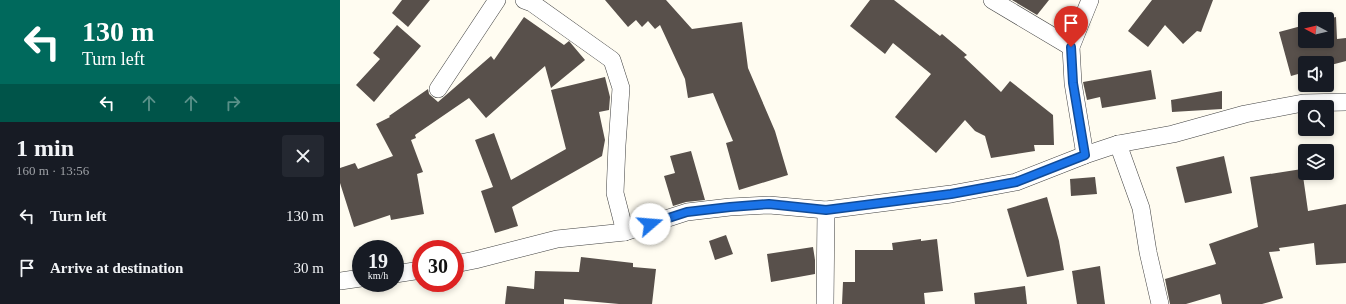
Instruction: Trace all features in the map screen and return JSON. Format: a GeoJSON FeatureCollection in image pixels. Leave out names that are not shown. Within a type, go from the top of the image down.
{"type":"FeatureCollection","features":[{"type":"Feature","properties":{"kind":"street"},"geometry":{"type":"LineString","coordinates":[[438,89],[497,0]]}},
{"type":"Feature","properties":{"kind":"street"},"geometry":{"type":"LineString","coordinates":[[992,0],[1071,47]]}},
{"type":"Feature","properties":{"kind":"street"},"geometry":{"type":"LineString","coordinates":[[1085,155],[1073,83],[1071,47],[1090,0]]}},
{"type":"Feature","properties":{"kind":"street"},"geometry":{"type":"LineString","coordinates":[[530,1],[612,60],[621,88],[616,145],[616,193],[625,232]]}},
{"type":"Feature","properties":{"kind":"street"},"geometry":{"type":"LineString","coordinates":[[464,262],[558,239],[625,232],[687,212],[769,204],[826,210],[951,194],[1016,182],[1085,155],[1118,144],[1173,134],[1245,114],[1303,103],[1346,102]]}},
{"type":"Feature","properties":{"kind":"street"},"geometry":{"type":"LineString","coordinates":[[1118,144],[1141,208],[1148,252],[1160,304]]}},
{"type":"Feature","properties":{"kind":"street"},"geometry":{"type":"LineString","coordinates":[[826,210],[826,304]]}},
{"type":"Feature","properties":{"kind":"street"},"geometry":{"type":"LineString","coordinates":[[340,281],[352,279]]}},
{"type":"Feature","properties":{"kind":"building"},"geometry":{"type":"Polygon","coordinates":[[[402,0],[430,0],[408,27],[392,13],[402,0]]]}},
{"type":"Feature","properties":{"kind":"building"},"geometry":{"type":"Polygon","coordinates":[[[605,0],[666,0],[692,29],[742,22],[748,68],[775,131],[788,175],[739,190],[726,143],[733,141],[713,93],[688,98],[685,79],[660,25],[655,29],[648,21],[642,27],[636,20],[628,27],[605,0]]]}},
{"type":"Feature","properties":{"kind":"building"},"geometry":{"type":"Polygon","coordinates":[[[870,0],[894,0],[940,36],[942,34],[967,55],[964,57],[1001,92],[1010,81],[1053,115],[1054,145],[1034,145],[1035,151],[991,158],[985,136],[975,131],[965,120],[936,153],[895,117],[931,74],[893,43],[885,54],[850,26],[870,0]]]}},
{"type":"Feature","properties":{"kind":"building"},"geometry":{"type":"Polygon","coordinates":[[[1012,0],[1049,0],[1037,15],[1012,0]]]}},
{"type":"Feature","properties":{"kind":"building"},"geometry":{"type":"Polygon","coordinates":[[[1152,0],[1213,0],[1201,32],[1197,31],[1183,44],[1165,25],[1148,47],[1128,31],[1152,0]]]}},
{"type":"Feature","properties":{"kind":"building"},"geometry":{"type":"Polygon","coordinates":[[[524,17],[564,45],[569,41],[585,60],[551,88],[545,66],[486,118],[469,98],[415,135],[416,138],[411,140],[423,172],[417,174],[424,214],[391,220],[390,215],[354,227],[340,183],[340,168],[355,163],[358,169],[393,156],[376,124],[390,117],[389,116],[428,89],[429,94],[438,102],[491,56],[494,60],[524,17]]]}},
{"type":"Feature","properties":{"kind":"building"},"geometry":{"type":"Polygon","coordinates":[[[1334,17],[1336,17],[1337,39],[1346,38],[1346,61],[1334,64],[1334,56],[1298,56],[1298,74],[1291,76],[1279,32],[1298,27],[1298,48],[1334,48],[1334,17]]]}},
{"type":"Feature","properties":{"kind":"building"},"geometry":{"type":"Polygon","coordinates":[[[397,25],[421,46],[374,102],[356,85],[380,59],[373,53],[397,25]]]}},
{"type":"Feature","properties":{"kind":"building"},"geometry":{"type":"Polygon","coordinates":[[[1151,70],[1156,99],[1102,108],[1100,97],[1087,100],[1083,82],[1151,70]]]}},
{"type":"Feature","properties":{"kind":"building"},"geometry":{"type":"Polygon","coordinates":[[[605,77],[610,97],[609,110],[599,112],[605,140],[602,156],[512,207],[518,226],[495,233],[481,191],[493,187],[475,140],[494,133],[511,180],[566,149],[551,90],[605,77]]]}},
{"type":"Feature","properties":{"kind":"building"},"geometry":{"type":"Polygon","coordinates":[[[1222,91],[1222,109],[1172,112],[1171,100],[1222,91]]]}},
{"type":"Feature","properties":{"kind":"building"},"geometry":{"type":"Polygon","coordinates":[[[691,151],[705,200],[686,202],[673,206],[664,176],[675,173],[670,156],[691,151]]]}},
{"type":"Feature","properties":{"kind":"building"},"geometry":{"type":"Polygon","coordinates":[[[1224,156],[1232,193],[1185,203],[1176,167],[1224,156]]]}},
{"type":"Feature","properties":{"kind":"building"},"geometry":{"type":"Polygon","coordinates":[[[1298,170],[1298,180],[1304,180],[1308,211],[1346,204],[1346,263],[1316,265],[1314,243],[1279,248],[1280,251],[1269,252],[1283,298],[1262,304],[1222,304],[1220,294],[1186,304],[1170,304],[1165,279],[1216,264],[1209,244],[1258,227],[1250,177],[1298,170]]]}},
{"type":"Feature","properties":{"kind":"building"},"geometry":{"type":"Polygon","coordinates":[[[1095,177],[1097,194],[1071,196],[1070,179],[1095,177]]]}},
{"type":"Feature","properties":{"kind":"building"},"geometry":{"type":"Polygon","coordinates":[[[1047,197],[1059,241],[1064,270],[1027,277],[1007,209],[1047,197]]]}},
{"type":"Feature","properties":{"kind":"building"},"geometry":{"type":"Polygon","coordinates":[[[726,235],[733,254],[715,260],[709,241],[726,235]]]}},
{"type":"Feature","properties":{"kind":"building"},"geometry":{"type":"Polygon","coordinates":[[[921,239],[921,241],[937,239],[943,291],[924,293],[925,304],[842,304],[843,282],[855,282],[855,250],[893,250],[892,243],[921,239]]]}},
{"type":"Feature","properties":{"kind":"building"},"geometry":{"type":"Polygon","coordinates":[[[813,247],[815,274],[771,282],[767,254],[813,247]]]}},
{"type":"Feature","properties":{"kind":"building"},"geometry":{"type":"Polygon","coordinates":[[[581,257],[633,263],[633,267],[656,269],[652,304],[619,304],[564,299],[564,304],[505,304],[507,286],[534,289],[535,271],[579,272],[581,257]]]}},
{"type":"Feature","properties":{"kind":"building"},"geometry":{"type":"Polygon","coordinates":[[[1100,266],[1105,304],[1077,304],[1072,271],[1100,266]]]}},
{"type":"Feature","properties":{"kind":"building"},"geometry":{"type":"Polygon","coordinates":[[[1025,286],[1027,304],[975,304],[974,293],[1025,286]]]}},
{"type":"Feature","properties":{"kind":"route"},"geometry":{"type":"LineString","coordinates":[[650,224],[687,212],[730,207],[769,204],[826,210],[951,194],[1016,182],[1085,155],[1073,83],[1071,47]]}}]}
